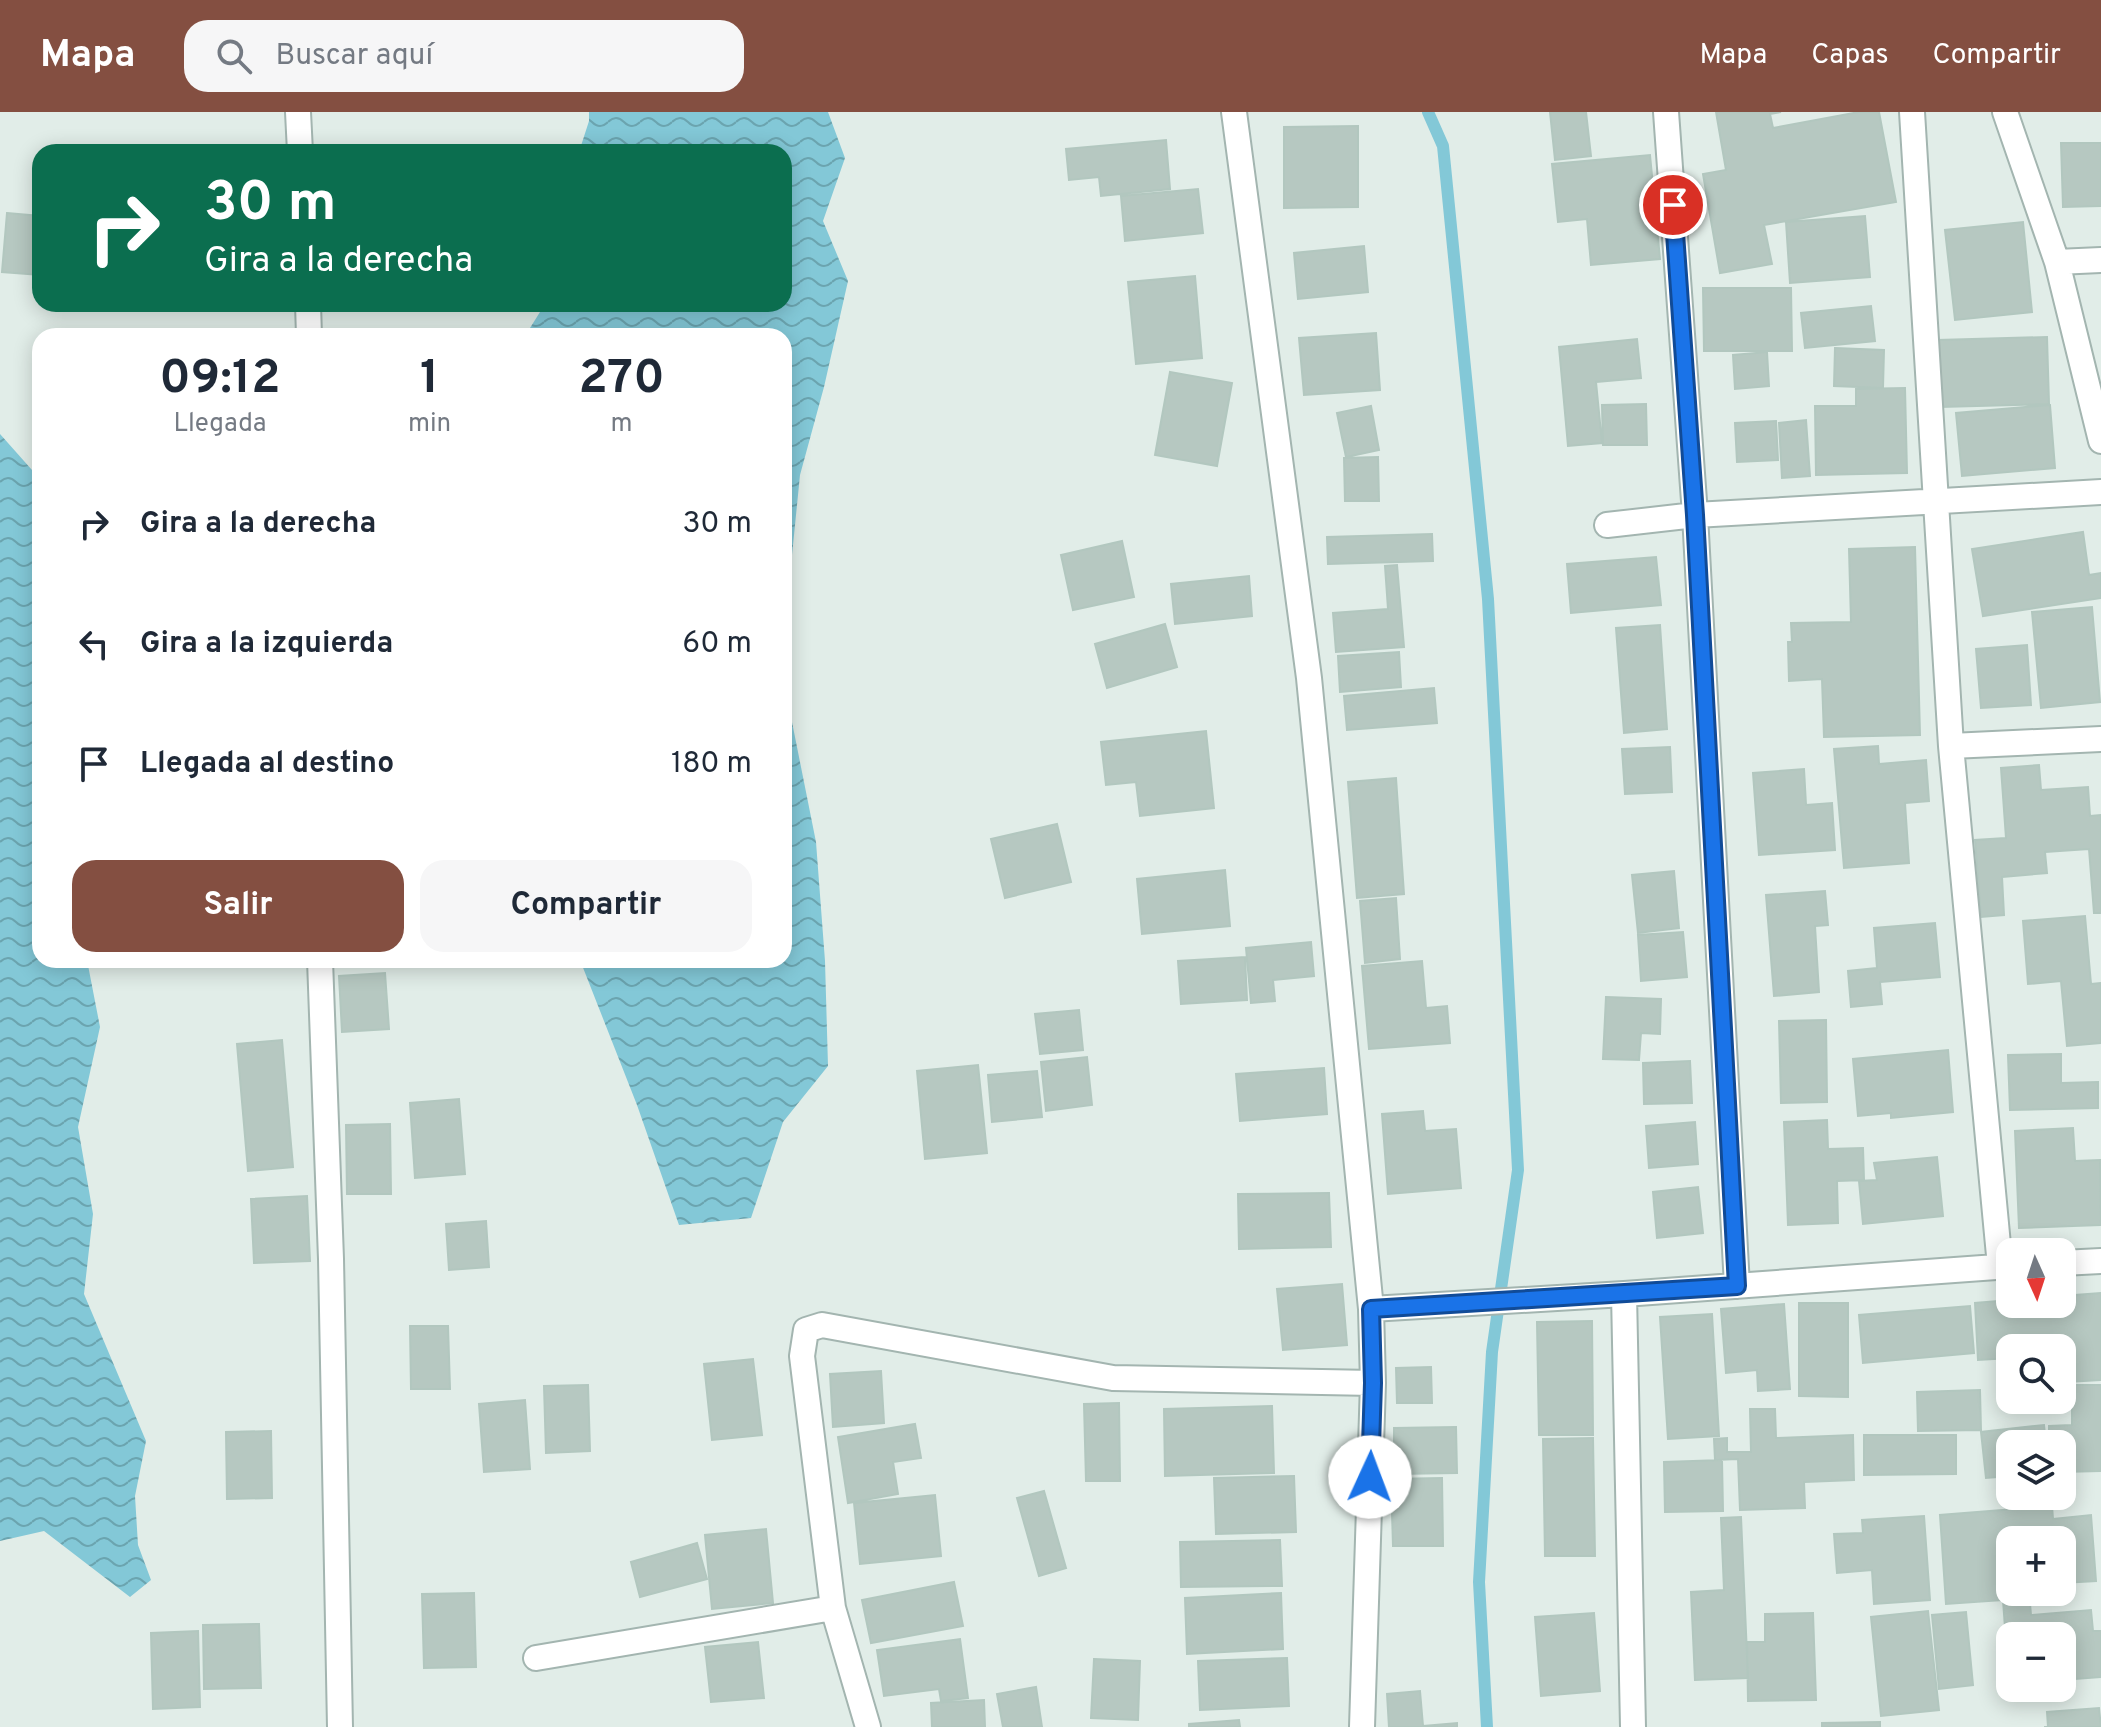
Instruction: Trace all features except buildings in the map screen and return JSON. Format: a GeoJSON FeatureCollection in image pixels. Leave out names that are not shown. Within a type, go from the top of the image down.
{"type":"FeatureCollection","features":[{"type":"Feature","properties":{"kind":"street"},"geometry":{"type":"LineString","coordinates":[[298,112],[300,144]]}},
{"type":"Feature","properties":{"kind":"street"},"geometry":{"type":"LineString","coordinates":[[1234,112],[1309,678],[1371,1309],[1373,1383],[1362,1727]]}},
{"type":"Feature","properties":{"kind":"street"},"geometry":{"type":"LineString","coordinates":[[1666,112],[1695,515],[1737,1286]]}},
{"type":"Feature","properties":{"kind":"street"},"geometry":{"type":"LineString","coordinates":[[1912,112],[1951,746],[2002,1238]]}},
{"type":"Feature","properties":{"kind":"street"},"geometry":{"type":"LineString","coordinates":[[2005,112],[2057,262],[2101,441]]}},
{"type":"Feature","properties":{"kind":"street"},"geometry":{"type":"LineString","coordinates":[[2057,262],[2101,260]]}},
{"type":"Feature","properties":{"kind":"street"},"geometry":{"type":"LineString","coordinates":[[1607,525],[1695,515],[2101,492]]}},
{"type":"Feature","properties":{"kind":"street"},"geometry":{"type":"LineString","coordinates":[[1951,746],[2101,739]]}},
{"type":"Feature","properties":{"kind":"street"},"geometry":{"type":"LineString","coordinates":[[320,968],[332,1290],[340,1727]]}},
{"type":"Feature","properties":{"kind":"street"},"geometry":{"type":"LineString","coordinates":[[2076,1262],[2101,1261]]}},
{"type":"Feature","properties":{"kind":"street"},"geometry":{"type":"LineString","coordinates":[[1371,1309],[1996,1267]]}},
{"type":"Feature","properties":{"kind":"street"},"geometry":{"type":"LineString","coordinates":[[1624,1294],[1633,1727]]}},
{"type":"Feature","properties":{"kind":"street"},"geometry":{"type":"LineString","coordinates":[[868,1727],[833,1608],[802,1356],[806,1330],[822,1325],[1113,1378],[1373,1383]]}},
{"type":"Feature","properties":{"kind":"street"},"geometry":{"type":"LineString","coordinates":[[536,1658],[833,1608]]}},
{"type":"Feature","properties":{"kind":"water"},"geometry":{"type":"Polygon","coordinates":[[[589,112],[828,112],[845,158],[823,221],[848,281],[800,475],[792,555],[792,328],[530,328],[540,312],[792,312],[792,144],[582,144],[589,112]]]}},
{"type":"Feature","properties":{"kind":"water"},"geometry":{"type":"Polygon","coordinates":[[[0,434],[32,470],[32,968],[89,968],[100,1027],[78,1127],[93,1214],[84,1294],[146,1441],[135,1496],[138,1545],[151,1580],[130,1597],[44,1531],[0,1541],[0,434]]]}},
{"type":"Feature","properties":{"kind":"water"},"geometry":{"type":"Polygon","coordinates":[[[792,722],[816,842],[825,961],[828,1066],[783,1122],[751,1218],[679,1225],[637,1105],[583,968],[792,968],[792,722]]]}},
{"type":"Feature","properties":{"kind":"waterway"},"geometry":{"type":"LineString","coordinates":[[1428,112],[1443,146],[1488,599],[1518,1170],[1492,1352],[1479,1582],[1487,1727]]}},
{"type":"Feature","properties":{"kind":"route"},"geometry":{"type":"LineString","coordinates":[[1370,1477],[1373,1383],[1371,1309],[1737,1286],[1695,515],[1673,205]]}}]}
